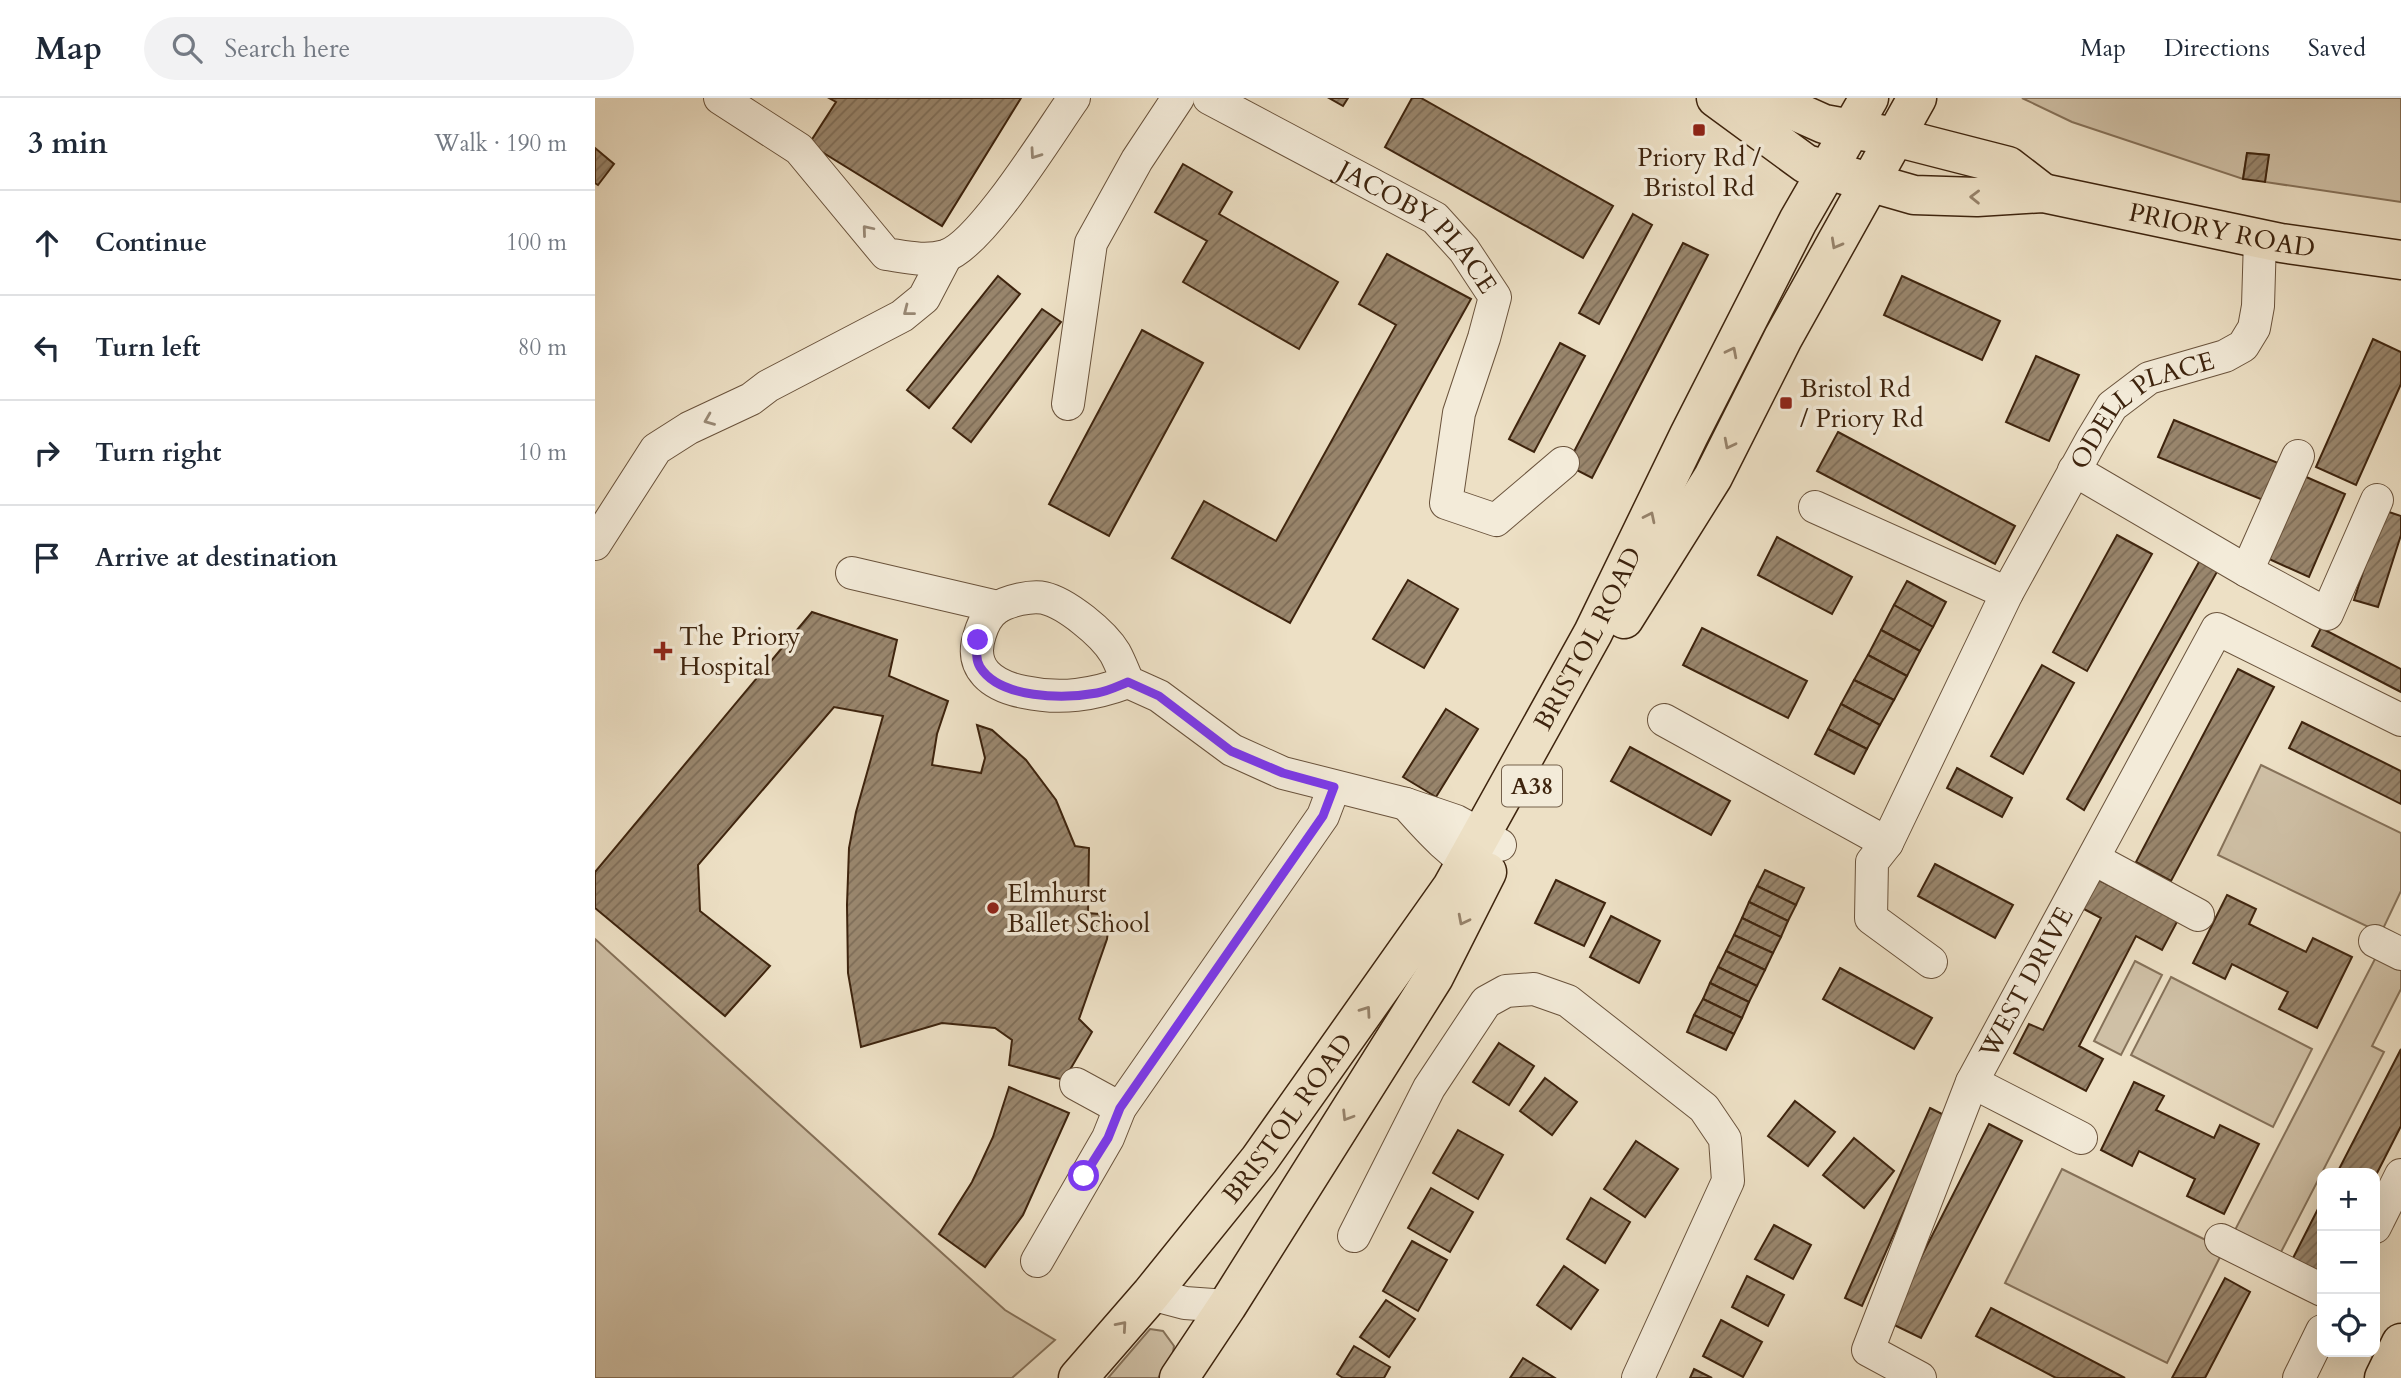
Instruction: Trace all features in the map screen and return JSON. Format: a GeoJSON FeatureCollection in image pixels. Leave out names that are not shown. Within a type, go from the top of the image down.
{"type":"FeatureCollection","features":[{"type":"Feature","properties":{"kind":"main road","name":"PRIORY ROAD"},"geometry":{"type":"LineString","coordinates":[[1716,98],[1806,163],[1869,184],[1915,195],[1977,197],[2043,193],[2260,239],[2401,260]]}},
{"type":"Feature","properties":{"kind":"main road","name":"PRIORY ROAD"},"geometry":{"type":"LineString","coordinates":[[1766,98],[1824,124],[1850,131],[1895,137],[2008,166],[2043,193]]}},
{"type":"Feature","properties":{"kind":"main road","name":"BRISTOL ROAD"},"geometry":{"type":"LineString","coordinates":[[1178,1378],[1227,1306],[1434,977],[1484,854],[1695,423],[1826,170],[1869,98]]}},
{"type":"Feature","properties":{"kind":"main road","name":"BRISTOL ROAD"},"geometry":{"type":"LineString","coordinates":[[1078,1378],[1151,1294],[1266,1149],[1407,953],[1484,854],[1615,634],[1713,477],[1783,338],[1917,98]]}},
{"type":"Feature","properties":{"kind":"main road"},"geometry":{"type":"LineString","coordinates":[[2384,1378],[2401,1343]]}},
{"type":"Feature","properties":{"kind":"street"},"geometry":{"type":"LineString","coordinates":[[720,98],[799,149],[886,254],[920,259],[946,256]]}},
{"type":"Feature","properties":{"kind":"street"},"geometry":{"type":"LineString","coordinates":[[595,544],[656,449],[689,428],[732,409],[768,386],[902,316],[923,298],[946,256],[973,236],[993,214],[1074,98]]}},
{"type":"Feature","properties":{"kind":"street"},"geometry":{"type":"LineString","coordinates":[[1068,404],[1091,243],[1137,160],[1178,98]]}},
{"type":"Feature","properties":{"kind":"street","name":"JACOBY PLACE"},"geometry":{"type":"LineString","coordinates":[[1209,98],[1436,218],[1464,250],[1495,297],[1485,338],[1459,413],[1446,503],[1496,520],[1563,463]]}},
{"type":"Feature","properties":{"kind":"street","name":"ODELL PLACE"},"geometry":{"type":"LineString","coordinates":[[1879,853],[2007,593],[2112,406],[2149,377],[2225,356],[2242,346],[2254,328],[2258,306],[2260,239]]}},
{"type":"Feature","properties":{"kind":"street"},"geometry":{"type":"LineString","coordinates":[[2247,572],[2298,456]]}},
{"type":"Feature","properties":{"kind":"street"},"geometry":{"type":"LineString","coordinates":[[2074,470],[2247,572],[2327,614],[2377,500]]}},
{"type":"Feature","properties":{"kind":"street"},"geometry":{"type":"LineString","coordinates":[[1815,507],[2007,593]]}},
{"type":"Feature","properties":{"kind":"street"},"geometry":{"type":"LineString","coordinates":[[852,573],[998,607],[1045,598],[1091,624],[1114,652],[1128,682],[1159,696],[1231,751],[1283,773],[1406,804],[1443,845],[1484,854]]}},
{"type":"Feature","properties":{"kind":"street"},"geometry":{"type":"LineString","coordinates":[[998,607],[984,622],[976,655],[978,665],[994,681],[1012,690],[1049,696],[1100,693],[1128,682]]}},
{"type":"Feature","properties":{"kind":"street","name":"WEST DRIVE"},"geometry":{"type":"LineString","coordinates":[[1920,1378],[1868,1350],[1972,1082],[2217,629],[2401,720]]}},
{"type":"Feature","properties":{"kind":"street"},"geometry":{"type":"LineString","coordinates":[[1664,720],[1879,853],[1871,918],[1931,962]]}},
{"type":"Feature","properties":{"kind":"street"},"geometry":{"type":"LineString","coordinates":[[1037,1261],[1108,1138],[1120,1108],[1323,816],[1334,787]]}},
{"type":"Feature","properties":{"kind":"street"},"geometry":{"type":"LineString","coordinates":[[2094,859],[2198,915]]}},
{"type":"Feature","properties":{"kind":"street"},"geometry":{"type":"LineString","coordinates":[[1354,1236],[1429,1088],[1486,1002],[1506,991],[1534,989],[1568,1001],[1705,1108],[1725,1139],[1728,1181],[1638,1378]]}},
{"type":"Feature","properties":{"kind":"street"},"geometry":{"type":"LineString","coordinates":[[1972,1082],[2081,1138]]}},
{"type":"Feature","properties":{"kind":"street"},"geometry":{"type":"LineString","coordinates":[[1076,1084],[1120,1108]]}},
{"type":"Feature","properties":{"kind":"street"},"geometry":{"type":"LineString","coordinates":[[2380,1217],[2401,1175]]}},
{"type":"Feature","properties":{"kind":"street"},"geometry":{"type":"LineString","coordinates":[[2221,1240],[2317,1288]]}},
{"type":"Feature","properties":{"kind":"street"},"geometry":{"type":"LineString","coordinates":[[1151,1294],[1185,1303],[1227,1306]]}},
{"type":"Feature","properties":{"kind":"street"},"geometry":{"type":"LineString","coordinates":[[2299,1378],[2317,1341]]}},
{"type":"Feature","properties":{"kind":"shaded area"},"geometry":{"type":"Polygon","coordinates":[[[2022,98],[2401,98],[2401,202],[2265,182],[2268,155],[2247,153],[2243,179],[2072,122],[2022,98]]]}},
{"type":"Feature","properties":{"kind":"shaded area"},"geometry":{"type":"Polygon","coordinates":[[[2261,765],[2401,833],[2401,891],[2381,933],[2218,855],[2261,765]]]}},
{"type":"Feature","properties":{"kind":"shaded area"},"geometry":{"type":"Polygon","coordinates":[[[595,939],[1005,1310],[1055,1340],[1012,1378],[595,1378],[595,939]]]}},
{"type":"Feature","properties":{"kind":"shaded area"},"geometry":{"type":"Polygon","coordinates":[[[2376,957],[2401,970],[2401,989],[2372,1046],[2384,1052],[2324,1168],[2317,1168],[2317,1182],[2280,1254],[2235,1230],[2376,957]]]}},
{"type":"Feature","properties":{"kind":"shaded area"},"geometry":{"type":"Polygon","coordinates":[[[2135,961],[2162,975],[2121,1055],[2094,1041],[2135,961]]]}},
{"type":"Feature","properties":{"kind":"shaded area"},"geometry":{"type":"Polygon","coordinates":[[[2171,977],[2312,1049],[2273,1127],[2131,1055],[2171,977]]]}},
{"type":"Feature","properties":{"kind":"shaded area"},"geometry":{"type":"Polygon","coordinates":[[[2062,1169],[2224,1249],[2167,1363],[2005,1283],[2062,1169]]]}},
{"type":"Feature","properties":{"kind":"shaded area"},"geometry":{"type":"Polygon","coordinates":[[[1150,1329],[1163,1331],[1174,1346],[1172,1359],[1158,1378],[1108,1378],[1150,1329]]]}},
{"type":"Feature","properties":{"kind":"building"},"geometry":{"type":"Polygon","coordinates":[[[829,98],[1021,98],[942,226],[809,144],[836,102],[829,98]]]}},
{"type":"Feature","properties":{"kind":"building"},"geometry":{"type":"Polygon","coordinates":[[[1329,98],[1348,98],[1343,106],[1329,98]]]}},
{"type":"Feature","properties":{"kind":"building"},"geometry":{"type":"Polygon","coordinates":[[[1412,98],[1421,98],[1613,206],[1583,258],[1385,147],[1412,98]]]}},
{"type":"Feature","properties":{"kind":"building"},"geometry":{"type":"Polygon","coordinates":[[[595,148],[614,164],[598,185],[595,183],[595,148]]]}},
{"type":"Feature","properties":{"kind":"building"},"geometry":{"type":"Polygon","coordinates":[[[2247,153],[2269,155],[2265,182],[2243,179],[2247,153]]]}},
{"type":"Feature","properties":{"kind":"building"},"geometry":{"type":"Polygon","coordinates":[[[1183,164],[1232,192],[1219,214],[1338,282],[1299,349],[1183,282],[1207,241],[1155,212],[1183,164]]]}},
{"type":"Feature","properties":{"kind":"building"},"geometry":{"type":"Polygon","coordinates":[[[1633,214],[1652,225],[1599,324],[1579,313],[1633,214]]]}},
{"type":"Feature","properties":{"kind":"building"},"geometry":{"type":"Polygon","coordinates":[[[1683,243],[1708,255],[1592,478],[1567,465],[1683,243]]]}},
{"type":"Feature","properties":{"kind":"building"},"geometry":{"type":"Polygon","coordinates":[[[1387,254],[1471,299],[1290,623],[1172,558],[1204,501],[1276,541],[1396,325],[1359,304],[1387,254]]]}},
{"type":"Feature","properties":{"kind":"building"},"geometry":{"type":"Polygon","coordinates":[[[998,276],[1020,294],[929,408],[907,390],[998,276]]]}},
{"type":"Feature","properties":{"kind":"building"},"geometry":{"type":"Polygon","coordinates":[[[1902,276],[2000,321],[1982,360],[1884,315],[1902,276]]]}},
{"type":"Feature","properties":{"kind":"building"},"geometry":{"type":"Polygon","coordinates":[[[1042,309],[1061,322],[971,442],[953,428],[1042,309]]]}},
{"type":"Feature","properties":{"kind":"building"},"geometry":{"type":"Polygon","coordinates":[[[1142,330],[1203,363],[1109,536],[1049,504],[1142,330]]]}},
{"type":"Feature","properties":{"kind":"building"},"geometry":{"type":"Polygon","coordinates":[[[2373,339],[2401,352],[2401,384],[2356,485],[2316,467],[2373,339]]]}},
{"type":"Feature","properties":{"kind":"building"},"geometry":{"type":"Polygon","coordinates":[[[1560,343],[1585,356],[1534,452],[1509,439],[1560,343]]]}},
{"type":"Feature","properties":{"kind":"building"},"geometry":{"type":"Polygon","coordinates":[[[2036,356],[2079,375],[2049,441],[2006,422],[2036,356]]]}},
{"type":"Feature","properties":{"kind":"building"},"geometry":{"type":"Polygon","coordinates":[[[2174,420],[2278,463],[2263,500],[2158,457],[2174,420]]]}},
{"type":"Feature","properties":{"kind":"building"},"geometry":{"type":"Polygon","coordinates":[[[1838,432],[2015,526],[1995,564],[1817,471],[1838,432]]]}},
{"type":"Feature","properties":{"kind":"building"},"geometry":{"type":"Polygon","coordinates":[[[2304,476],[2345,494],[2309,577],[2269,559],[2304,476]]]}},
{"type":"Feature","properties":{"kind":"building"},"geometry":{"type":"Polygon","coordinates":[[[2383,510],[2401,516],[2401,535],[2378,607],[2354,600],[2383,510]]]}},
{"type":"Feature","properties":{"kind":"building"},"geometry":{"type":"Polygon","coordinates":[[[2117,535],[2152,554],[2087,671],[2053,652],[2117,535]]]}},
{"type":"Feature","properties":{"kind":"building"},"geometry":{"type":"Polygon","coordinates":[[[1777,537],[1852,577],[1832,614],[1758,575],[1777,537]]]}},
{"type":"Feature","properties":{"kind":"building"},"geometry":{"type":"Polygon","coordinates":[[[2200,560],[2218,570],[2084,810],[2067,799],[2200,560]]]}},
{"type":"Feature","properties":{"kind":"building"},"geometry":{"type":"Polygon","coordinates":[[[1408,580],[1458,609],[1424,668],[1373,639],[1408,580]]]}},
{"type":"Feature","properties":{"kind":"building"},"geometry":{"type":"Polygon","coordinates":[[[1907,581],[1946,602],[1933,627],[1894,605],[1907,581]]]}},
{"type":"Feature","properties":{"kind":"building"},"geometry":{"type":"Polygon","coordinates":[[[1894,605],[1933,627],[1920,651],[1881,630],[1894,605]]]}},
{"type":"Feature","properties":{"kind":"building"},"geometry":{"type":"Polygon","coordinates":[[[812,612],[897,640],[889,676],[948,701],[937,734],[932,765],[981,773],[985,758],[977,725],[992,730],[1026,760],[1056,800],[1075,846],[1089,848],[1088,913],[1110,915],[1107,939],[1079,1019],[1092,1032],[1064,1080],[1009,1065],[1012,1040],[995,1028],[942,1023],[861,1047],[848,973],[849,848],[856,812],[883,716],[834,707],[698,865],[700,911],[770,966],[725,1016],[595,908],[595,872],[812,612]]]}},
{"type":"Feature","properties":{"kind":"building"},"geometry":{"type":"Polygon","coordinates":[[[1702,628],[1807,681],[1788,718],[1683,665],[1702,628]]]}},
{"type":"Feature","properties":{"kind":"building"},"geometry":{"type":"Polygon","coordinates":[[[2321,628],[2401,669],[2401,692],[2312,646],[2321,628]]]}},
{"type":"Feature","properties":{"kind":"building"},"geometry":{"type":"Polygon","coordinates":[[[1881,630],[1920,651],[1907,676],[1868,655],[1881,630]]]}},
{"type":"Feature","properties":{"kind":"building"},"geometry":{"type":"Polygon","coordinates":[[[1868,655],[1907,676],[1894,700],[1854,680],[1868,655]]]}},
{"type":"Feature","properties":{"kind":"building"},"geometry":{"type":"Polygon","coordinates":[[[2042,665],[2074,683],[2023,774],[1991,756],[2042,665]]]}},
{"type":"Feature","properties":{"kind":"building"},"geometry":{"type":"Polygon","coordinates":[[[2238,669],[2274,687],[2171,881],[2136,862],[2238,669]]]}},
{"type":"Feature","properties":{"kind":"building"},"geometry":{"type":"Polygon","coordinates":[[[1854,680],[1894,700],[1880,725],[1841,704],[1854,680]]]}},
{"type":"Feature","properties":{"kind":"building"},"geometry":{"type":"Polygon","coordinates":[[[1841,704],[1880,725],[1867,749],[1828,729],[1841,704]]]}},
{"type":"Feature","properties":{"kind":"building"},"geometry":{"type":"Polygon","coordinates":[[[1446,709],[1478,729],[1436,797],[1403,777],[1446,709]]]}},
{"type":"Feature","properties":{"kind":"building"},"geometry":{"type":"Polygon","coordinates":[[[2302,722],[2401,771],[2401,804],[2289,748],[2302,722]]]}},
{"type":"Feature","properties":{"kind":"building"},"geometry":{"type":"Polygon","coordinates":[[[1828,729],[1867,749],[1854,774],[1815,754],[1828,729]]]}},
{"type":"Feature","properties":{"kind":"building"},"geometry":{"type":"Polygon","coordinates":[[[1630,747],[1730,801],[1711,835],[1611,781],[1630,747]]]}},
{"type":"Feature","properties":{"kind":"building"},"geometry":{"type":"Polygon","coordinates":[[[1957,768],[2012,798],[2002,817],[1947,788],[1957,768]]]}},
{"type":"Feature","properties":{"kind":"building"},"geometry":{"type":"Polygon","coordinates":[[[1935,864],[2013,905],[1995,938],[1918,896],[1935,864]]]}},
{"type":"Feature","properties":{"kind":"building"},"geometry":{"type":"Polygon","coordinates":[[[1765,870],[1804,888],[1796,905],[1757,886],[1765,870]]]}},
{"type":"Feature","properties":{"kind":"building"},"geometry":{"type":"Polygon","coordinates":[[[2097,879],[2178,920],[2162,950],[2136,936],[2079,1046],[2103,1059],[2086,1091],[2014,1053],[2029,1024],[2043,1030],[2101,918],[2082,908],[2097,879]]]}},
{"type":"Feature","properties":{"kind":"building"},"geometry":{"type":"Polygon","coordinates":[[[1556,880],[1605,903],[1584,946],[1535,923],[1556,880]]]}},
{"type":"Feature","properties":{"kind":"building"},"geometry":{"type":"Polygon","coordinates":[[[1757,886],[1796,905],[1788,921],[1749,902],[1757,886]]]}},
{"type":"Feature","properties":{"kind":"building"},"geometry":{"type":"Polygon","coordinates":[[[2227,895],[2256,909],[2249,924],[2306,952],[2313,938],[2352,957],[2317,1028],[2279,1009],[2288,992],[2232,964],[2225,979],[2193,963],[2227,895]]]}},
{"type":"Feature","properties":{"kind":"building"},"geometry":{"type":"Polygon","coordinates":[[[1749,902],[1788,921],[1781,937],[1742,918],[1749,902]]]}},
{"type":"Feature","properties":{"kind":"building"},"geometry":{"type":"Polygon","coordinates":[[[1611,916],[1660,941],[1639,983],[1590,957],[1611,916]]]}},
{"type":"Feature","properties":{"kind":"building"},"geometry":{"type":"Polygon","coordinates":[[[1742,918],[1781,937],[1773,953],[1734,935],[1742,918]]]}},
{"type":"Feature","properties":{"kind":"building"},"geometry":{"type":"Polygon","coordinates":[[[1734,935],[1773,953],[1765,970],[1726,951],[1734,935]]]}},
{"type":"Feature","properties":{"kind":"building"},"geometry":{"type":"Polygon","coordinates":[[[1726,951],[1765,970],[1757,986],[1718,967],[1726,951]]]}},
{"type":"Feature","properties":{"kind":"building"},"geometry":{"type":"Polygon","coordinates":[[[1718,967],[1757,986],[1749,1002],[1710,983],[1718,967]]]}},
{"type":"Feature","properties":{"kind":"building"},"geometry":{"type":"Polygon","coordinates":[[[1840,968],[1932,1018],[1914,1049],[1823,999],[1840,968]]]}},
{"type":"Feature","properties":{"kind":"building"},"geometry":{"type":"Polygon","coordinates":[[[1710,983],[1749,1002],[1742,1018],[1703,999],[1710,983]]]}},
{"type":"Feature","properties":{"kind":"building"},"geometry":{"type":"Polygon","coordinates":[[[1703,999],[1742,1018],[1734,1034],[1694,1015],[1703,999]]]}},
{"type":"Feature","properties":{"kind":"building"},"geometry":{"type":"Polygon","coordinates":[[[1694,1015],[1734,1034],[1726,1050],[1687,1032],[1694,1015]]]}},
{"type":"Feature","properties":{"kind":"building"},"geometry":{"type":"Polygon","coordinates":[[[1499,1043],[1534,1066],[1509,1105],[1473,1082],[1499,1043]]]}},
{"type":"Feature","properties":{"kind":"building"},"geometry":{"type":"Polygon","coordinates":[[[2401,1049],[2401,1126],[2380,1168],[2340,1168],[2401,1049]]]}},
{"type":"Feature","properties":{"kind":"building"},"geometry":{"type":"Polygon","coordinates":[[[1545,1078],[1577,1102],[1552,1135],[1520,1111],[1545,1078]]]}},
{"type":"Feature","properties":{"kind":"building"},"geometry":{"type":"Polygon","coordinates":[[[2134,1082],[2164,1096],[2156,1110],[2214,1138],[2220,1125],[2259,1144],[2224,1214],[2187,1196],[2195,1179],[2139,1151],[2132,1166],[2101,1150],[2134,1082]]]}},
{"type":"Feature","properties":{"kind":"building"},"geometry":{"type":"Polygon","coordinates":[[[1009,1087],[1069,1113],[1023,1215],[985,1267],[939,1234],[972,1182],[993,1137],[1009,1087]]]}},
{"type":"Feature","properties":{"kind":"building"},"geometry":{"type":"Polygon","coordinates":[[[1795,1101],[1835,1132],[1808,1166],[1768,1136],[1795,1101]]]}},
{"type":"Feature","properties":{"kind":"building"},"geometry":{"type":"Polygon","coordinates":[[[1930,1108],[1946,1116],[1862,1306],[1845,1298],[1930,1108]]]}},
{"type":"Feature","properties":{"kind":"building"},"geometry":{"type":"Polygon","coordinates":[[[1989,1124],[2022,1141],[1921,1338],[1888,1322],[1989,1124]]]}},
{"type":"Feature","properties":{"kind":"building"},"geometry":{"type":"Polygon","coordinates":[[[1458,1130],[1503,1155],[1478,1199],[1433,1173],[1458,1130]]]}},
{"type":"Feature","properties":{"kind":"building"},"geometry":{"type":"Polygon","coordinates":[[[1854,1138],[1894,1171],[1864,1208],[1823,1175],[1854,1138]]]}},
{"type":"Feature","properties":{"kind":"building"},"geometry":{"type":"Polygon","coordinates":[[[1636,1141],[1678,1169],[1645,1217],[1604,1189],[1636,1141]]]}},
{"type":"Feature","properties":{"kind":"building"},"geometry":{"type":"Polygon","coordinates":[[[1431,1188],[1473,1212],[1450,1252],[1408,1228],[1431,1188]]]}},
{"type":"Feature","properties":{"kind":"building"},"geometry":{"type":"Polygon","coordinates":[[[1591,1198],[1630,1222],[1605,1263],[1567,1239],[1591,1198]]]}},
{"type":"Feature","properties":{"kind":"building"},"geometry":{"type":"Polygon","coordinates":[[[2317,1211],[2317,1276],[2290,1264],[2317,1211]]]}},
{"type":"Feature","properties":{"kind":"building"},"geometry":{"type":"Polygon","coordinates":[[[1774,1225],[1811,1245],[1793,1279],[1755,1259],[1774,1225]]]}},
{"type":"Feature","properties":{"kind":"building"},"geometry":{"type":"Polygon","coordinates":[[[1412,1241],[1447,1260],[1418,1311],[1383,1291],[1412,1241]]]}},
{"type":"Feature","properties":{"kind":"building"},"geometry":{"type":"Polygon","coordinates":[[[1564,1266],[1598,1290],[1571,1329],[1537,1305],[1564,1266]]]}},
{"type":"Feature","properties":{"kind":"building"},"geometry":{"type":"Polygon","coordinates":[[[1747,1276],[1784,1295],[1768,1326],[1732,1307],[1747,1276]]]}},
{"type":"Feature","properties":{"kind":"building"},"geometry":{"type":"Polygon","coordinates":[[[2225,1278],[2250,1292],[2205,1378],[2172,1378],[2225,1278]]]}},
{"type":"Feature","properties":{"kind":"building"},"geometry":{"type":"Polygon","coordinates":[[[1386,1300],[1415,1319],[1389,1357],[1360,1337],[1386,1300]]]}},
{"type":"Feature","properties":{"kind":"building"},"geometry":{"type":"Polygon","coordinates":[[[1991,1308],[2125,1378],[2056,1378],[1976,1336],[1991,1308]]]}},
{"type":"Feature","properties":{"kind":"building"},"geometry":{"type":"Polygon","coordinates":[[[1721,1320],[1762,1342],[1743,1377],[1703,1356],[1721,1320]]]}},
{"type":"Feature","properties":{"kind":"building"},"geometry":{"type":"Polygon","coordinates":[[[1354,1346],[1390,1367],[1384,1378],[1343,1378],[1337,1374],[1354,1346]]]}},
{"type":"Feature","properties":{"kind":"building"},"geometry":{"type":"Polygon","coordinates":[[[1523,1358],[1555,1378],[1510,1378],[1523,1358]]]}},
{"type":"Feature","properties":{"kind":"building"},"geometry":{"type":"Polygon","coordinates":[[[1694,1369],[1712,1378],[1690,1378],[1694,1369]]]}},
{"type":"Feature","properties":{"kind":"place","name":"Priory Rd / Bristol Rd"},"geometry":{"type":"Point","coordinates":[1699,130]}},
{"type":"Feature","properties":{"kind":"place","name":"Bristol Rd / Priory Rd"},"geometry":{"type":"Point","coordinates":[1786,403]}},
{"type":"Feature","properties":{"kind":"place","name":"The Priory Hospital"},"geometry":{"type":"Point","coordinates":[663,651]}},
{"type":"Feature","properties":{"kind":"place","name":"Elmhurst Ballet School"},"geometry":{"type":"Point","coordinates":[993,908]}},
{"type":"Feature","properties":{"kind":"route"},"geometry":{"type":"LineString","coordinates":[[978,640],[978,665],[994,681],[1012,690],[1049,696],[1073,696],[1100,693],[1128,682],[1159,696],[1231,751],[1283,773],[1334,787],[1323,816],[1120,1108],[1108,1138],[1084,1176]]}}]}
